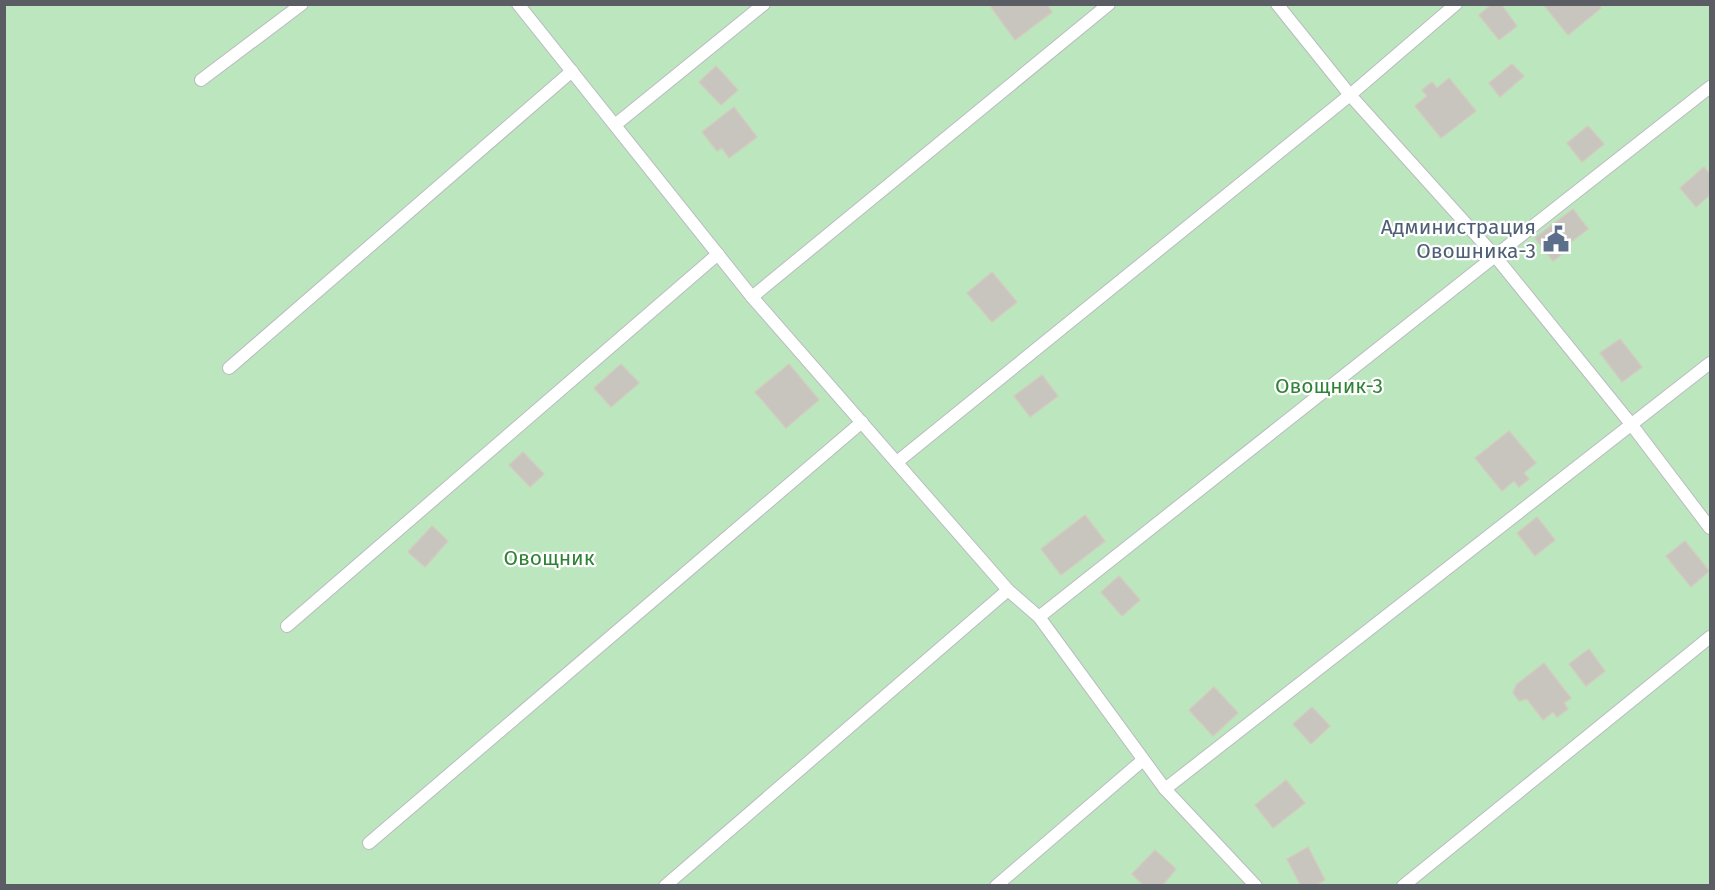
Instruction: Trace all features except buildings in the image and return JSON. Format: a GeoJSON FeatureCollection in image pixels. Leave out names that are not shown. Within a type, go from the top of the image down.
{"type":"FeatureCollection","features":[{"type":"Feature","properties":{"kind":"lane"},"geometry":{"type":"LineString","coordinates":[[201,80],[302,4]]}},
{"type":"Feature","properties":{"kind":"lane"},"geometry":{"type":"LineString","coordinates":[[518,4],[752,297],[1008,590],[1039,617],[1165,789],[1256,885]]}},
{"type":"Feature","properties":{"kind":"lane"},"geometry":{"type":"LineString","coordinates":[[615,125],[764,4]]}},
{"type":"Feature","properties":{"kind":"lane"},"geometry":{"type":"LineString","coordinates":[[752,297],[1109,4]]}},
{"type":"Feature","properties":{"kind":"lane"},"geometry":{"type":"LineString","coordinates":[[1277,4],[1350,95],[1495,256],[1631,424],[1710,528]]}},
{"type":"Feature","properties":{"kind":"lane"},"geometry":{"type":"LineString","coordinates":[[897,462],[1350,95],[1456,4]]}},
{"type":"Feature","properties":{"kind":"lane"},"geometry":{"type":"LineString","coordinates":[[229,368],[572,71]]}},
{"type":"Feature","properties":{"kind":"lane"},"geometry":{"type":"LineString","coordinates":[[1039,617],[1710,87]]}},
{"type":"Feature","properties":{"kind":"lane"},"geometry":{"type":"LineString","coordinates":[[287,626],[718,254]]}},
{"type":"Feature","properties":{"kind":"lane"},"geometry":{"type":"LineString","coordinates":[[1165,789],[1710,363]]}},
{"type":"Feature","properties":{"kind":"lane"},"geometry":{"type":"LineString","coordinates":[[369,843],[861,422]]}},
{"type":"Feature","properties":{"kind":"lane"},"geometry":{"type":"LineString","coordinates":[[665,885],[1008,590]]}},
{"type":"Feature","properties":{"kind":"lane"},"geometry":{"type":"LineString","coordinates":[[1403,885],[1710,637]]}},
{"type":"Feature","properties":{"kind":"lane"},"geometry":{"type":"LineString","coordinates":[[996,885],[1143,760]]}},
{"type":"Feature","properties":{"kind":"green space"},"geometry":{"type":"Polygon","coordinates":[[[5,5],[1710,5],[1710,885],[5,885],[5,5]]]}},
{"type":"Feature","properties":{"kind":"place","name":"Администрация Овошника-3"},"geometry":{"type":"Point","coordinates":[1556,239]}},
{"type":"Feature","properties":{"kind":"park label","name":"Овощник-3"},"geometry":{"type":"Point","coordinates":[1329,386]}},
{"type":"Feature","properties":{"kind":"park label","name":"Овощник"},"geometry":{"type":"Point","coordinates":[549,558]}}]}
